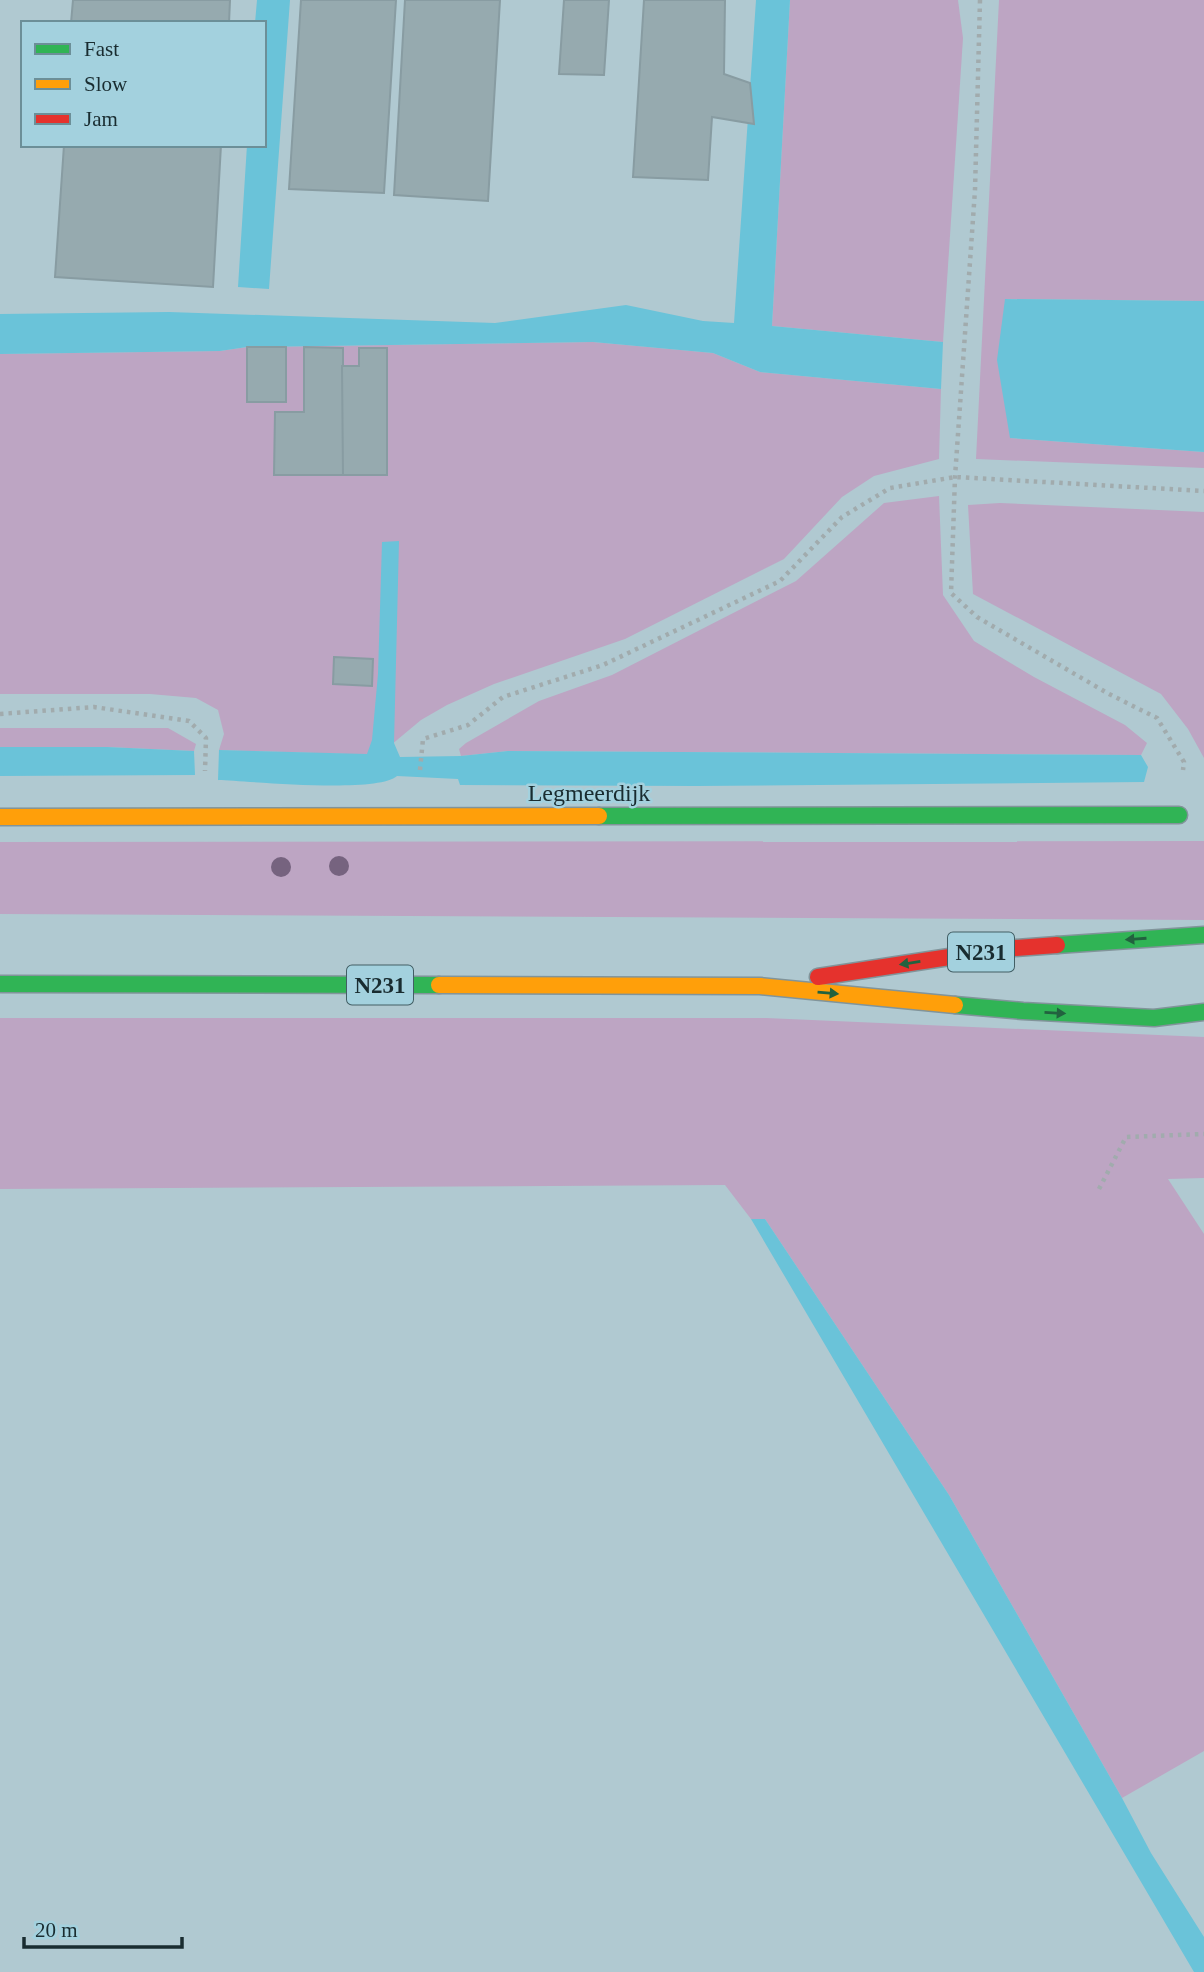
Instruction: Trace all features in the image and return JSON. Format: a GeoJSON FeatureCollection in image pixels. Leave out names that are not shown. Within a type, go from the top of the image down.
{"type":"FeatureCollection","features":[{"type":"Feature","properties":{"kind":"main road","name":"Legmeerdijk"},"geometry":{"type":"LineString","coordinates":[[0,817],[1179,815]]}},
{"type":"Feature","properties":{"kind":"main road","name":"N231"},"geometry":{"type":"LineString","coordinates":[[760,986],[1002,949],[1204,935]]}},
{"type":"Feature","properties":{"kind":"main road","name":"N231"},"geometry":{"type":"LineString","coordinates":[[0,984],[760,986],[1023,1012],[1154,1018],[1204,1012]]}},
{"type":"Feature","properties":{"kind":"path"},"geometry":{"type":"LineString","coordinates":[[980,0],[975,190],[955,477],[951,593],[978,617],[1157,718],[1184,762],[1179,815]]}},
{"type":"Feature","properties":{"kind":"path"},"geometry":{"type":"LineString","coordinates":[[423,740],[468,725],[503,697],[603,665],[780,581],[842,517],[890,488],[955,477],[1204,491]]}},
{"type":"Feature","properties":{"kind":"path"},"geometry":{"type":"LineString","coordinates":[[0,715],[94,707],[190,721],[206,738],[203,818]]}},
{"type":"Feature","properties":{"kind":"path"},"geometry":{"type":"LineString","coordinates":[[1099,1189],[1126,1137],[1204,1134]]}},
{"type":"Feature","properties":{"kind":"shaded area"},"geometry":{"type":"Polygon","coordinates":[[[790,0],[958,0],[963,38],[943,342],[772,326],[790,0]]]}},
{"type":"Feature","properties":{"kind":"shaded area"},"geometry":{"type":"Polygon","coordinates":[[[999,0],[1204,0],[1204,301],[1006,299],[1010,438],[1204,452],[1204,468],[976,459],[999,0]]]}},
{"type":"Feature","properties":{"kind":"shaded area"},"geometry":{"type":"Polygon","coordinates":[[[593,342],[713,353],[760,372],[941,389],[939,459],[874,476],[842,497],[784,559],[625,639],[494,684],[447,705],[421,720],[379,755],[219,750],[224,734],[218,710],[196,698],[150,694],[0,694],[0,354],[593,342]]]}},
{"type":"Feature","properties":{"kind":"shaded area"},"geometry":{"type":"Polygon","coordinates":[[[939,496],[943,595],[974,641],[1034,677],[1125,725],[1147,743],[1141,755],[508,751],[461,756],[459,749],[466,743],[539,701],[612,675],[796,581],[884,503],[939,496]]]}},
{"type":"Feature","properties":{"kind":"shaded area"},"geometry":{"type":"Polygon","coordinates":[[[1000,503],[1204,512],[1204,758],[1188,729],[1161,694],[973,594],[968,505],[1000,503]]]}},
{"type":"Feature","properties":{"kind":"shaded area"},"geometry":{"type":"Polygon","coordinates":[[[0,728],[168,728],[196,744],[194,751],[107,747],[0,747],[0,728]]]}},
{"type":"Feature","properties":{"kind":"shaded area"},"geometry":{"type":"Polygon","coordinates":[[[1204,841],[1204,920],[0,914],[0,842],[1204,841]]]}},
{"type":"Feature","properties":{"kind":"shaded area"},"geometry":{"type":"Polygon","coordinates":[[[0,1018],[766,1018],[1204,1037],[1204,1178],[1168,1179],[1204,1234],[1204,1751],[1122,1798],[949,1495],[765,1219],[751,1219],[725,1185],[0,1189],[0,1018]]]}},
{"type":"Feature","properties":{"kind":"water"},"geometry":{"type":"Polygon","coordinates":[[[257,0],[290,0],[269,289],[238,287],[247,147],[266,147],[266,21],[255,21],[257,0]]]}},
{"type":"Feature","properties":{"kind":"water"},"geometry":{"type":"Polygon","coordinates":[[[756,0],[790,0],[772,326],[943,342],[941,389],[760,372],[713,353],[593,342],[0,354],[0,314],[169,312],[495,323],[626,305],[703,321],[734,323],[756,0]]]}},
{"type":"Feature","properties":{"kind":"water"},"geometry":{"type":"Polygon","coordinates":[[[1005,299],[1204,301],[1204,452],[1010,438],[997,360],[1005,299]]]}},
{"type":"Feature","properties":{"kind":"water"},"geometry":{"type":"Polygon","coordinates":[[[399,541],[394,743],[400,757],[461,756],[508,751],[1141,755],[1148,767],[1144,782],[696,786],[460,785],[458,779],[397,776],[385,781],[340,785],[218,780],[219,750],[367,754],[372,740],[378,674],[382,542],[399,541]]]}},
{"type":"Feature","properties":{"kind":"water"},"geometry":{"type":"Polygon","coordinates":[[[0,747],[107,747],[194,751],[195,775],[0,776],[0,747]]]}},
{"type":"Feature","properties":{"kind":"water"},"geometry":{"type":"Polygon","coordinates":[[[751,1219],[765,1219],[949,1495],[1151,1853],[1204,1937],[1204,1972],[1194,1972],[751,1219]]]}},
{"type":"Feature","properties":{"kind":"building"},"geometry":{"type":"Polygon","coordinates":[[[73,0],[230,0],[229,21],[71,21],[73,0]]]}},
{"type":"Feature","properties":{"kind":"building"},"geometry":{"type":"Polygon","coordinates":[[[301,0],[396,0],[384,193],[289,189],[301,0]]]}},
{"type":"Feature","properties":{"kind":"building"},"geometry":{"type":"Polygon","coordinates":[[[405,0],[500,0],[488,201],[394,195],[405,0]]]}},
{"type":"Feature","properties":{"kind":"building"},"geometry":{"type":"Polygon","coordinates":[[[564,0],[609,0],[604,75],[559,74],[564,0]]]}},
{"type":"Feature","properties":{"kind":"building"},"geometry":{"type":"Polygon","coordinates":[[[644,0],[725,0],[724,74],[750,83],[754,124],[712,117],[708,180],[633,177],[644,0]]]}},
{"type":"Feature","properties":{"kind":"building"},"geometry":{"type":"Polygon","coordinates":[[[64,147],[221,147],[213,287],[55,277],[64,147]]]}},
{"type":"Feature","properties":{"kind":"building"},"geometry":{"type":"Polygon","coordinates":[[[247,347],[286,347],[286,402],[247,402],[247,347]]]}},
{"type":"Feature","properties":{"kind":"building"},"geometry":{"type":"Polygon","coordinates":[[[304,347],[343,348],[343,475],[274,475],[275,412],[304,412],[304,347]]]}},
{"type":"Feature","properties":{"kind":"building"},"geometry":{"type":"Polygon","coordinates":[[[359,348],[387,348],[387,475],[343,475],[342,366],[359,366],[359,348]]]}},
{"type":"Feature","properties":{"kind":"building"},"geometry":{"type":"Polygon","coordinates":[[[334,657],[373,659],[372,686],[333,684],[334,657]]]}},
{"type":"Feature","properties":{"kind":"traffic: fast"},"geometry":{"type":"LineString","coordinates":[[599,816],[1179,815]]}},
{"type":"Feature","properties":{"kind":"traffic: fast"},"geometry":{"type":"LineString","coordinates":[[1057,945],[1204,935]]}},
{"type":"Feature","properties":{"kind":"traffic: fast"},"geometry":{"type":"LineString","coordinates":[[0,984],[439,985]]}},
{"type":"Feature","properties":{"kind":"traffic: fast"},"geometry":{"type":"LineString","coordinates":[[955,1005],[1154,1018],[1204,1012]]}},
{"type":"Feature","properties":{"kind":"traffic: slow"},"geometry":{"type":"LineString","coordinates":[[0,817],[599,816]]}},
{"type":"Feature","properties":{"kind":"traffic: slow"},"geometry":{"type":"LineString","coordinates":[[439,985],[760,986],[955,1005]]}},
{"type":"Feature","properties":{"kind":"traffic: jam"},"geometry":{"type":"LineString","coordinates":[[818,977],[1002,949],[1057,945]]}}]}
